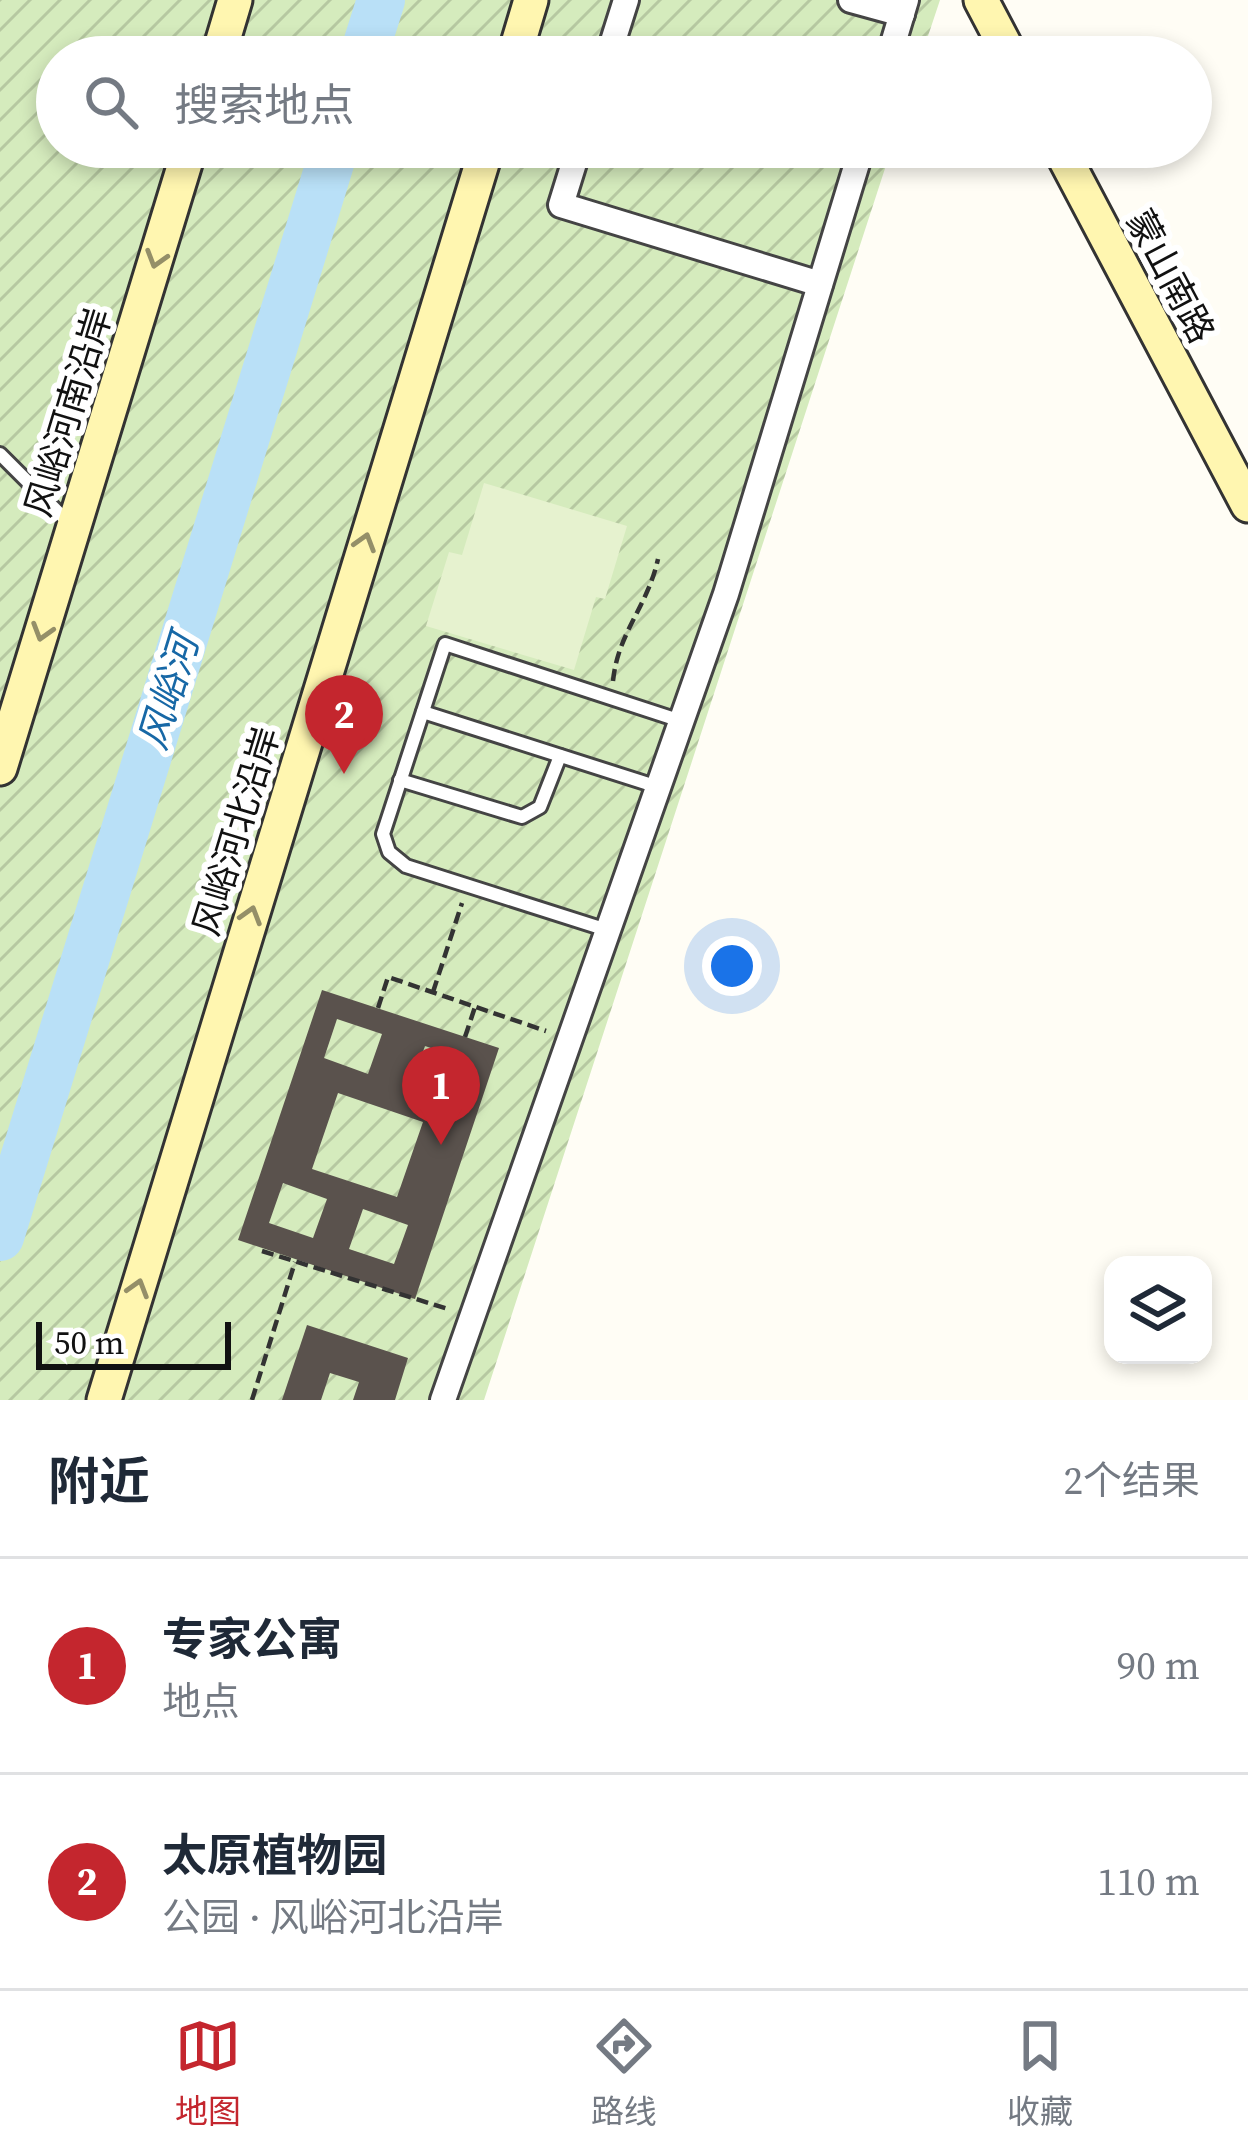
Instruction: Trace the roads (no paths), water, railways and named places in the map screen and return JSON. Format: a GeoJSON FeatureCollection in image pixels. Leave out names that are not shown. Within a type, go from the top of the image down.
{"type":"FeatureCollection","features":[{"type":"Feature","properties":{"kind":"street"},"geometry":{"type":"LineString","coordinates":[[224,36],[235,0]]}},
{"type":"Feature","properties":{"kind":"street"},"geometry":{"type":"LineString","coordinates":[[520,36],[531,0]]}},
{"type":"Feature","properties":{"kind":"street"},"geometry":{"type":"LineString","coordinates":[[615,36],[626,0]]}},
{"type":"Feature","properties":{"kind":"street"},"geometry":{"type":"LineString","coordinates":[[851,0],[904,7],[895,36]]}},
{"type":"Feature","properties":{"kind":"street"},"geometry":{"type":"LineString","coordinates":[[981,0],[1000,36]]}},
{"type":"Feature","properties":{"kind":"street","name":"风峪河南沿岸"},"geometry":{"type":"LineString","coordinates":[[0,768],[184,168]]}},
{"type":"Feature","properties":{"kind":"street","name":"风峪河北沿岸"},"geometry":{"type":"LineString","coordinates":[[104,1400],[481,168]]}},
{"type":"Feature","properties":{"kind":"street"},"geometry":{"type":"LineString","coordinates":[[572,168],[560,205],[820,284]]}},
{"type":"Feature","properties":{"kind":"street"},"geometry":{"type":"LineString","coordinates":[[443,1400],[726,594],[856,168]]}},
{"type":"Feature","properties":{"kind":"street","name":"蒙山南路"},"geometry":{"type":"LineString","coordinates":[[1070,168],[1248,505]]}},
{"type":"Feature","properties":{"kind":"lane"},"geometry":{"type":"LineString","coordinates":[[0,454],[74,528]]}},
{"type":"Feature","properties":{"kind":"lane"},"geometry":{"type":"LineString","coordinates":[[607,930],[406,866],[389,852],[383,834],[445,644],[681,721]]}},
{"type":"Feature","properties":{"kind":"lane"},"geometry":{"type":"LineString","coordinates":[[423,712],[658,787]]}},
{"type":"Feature","properties":{"kind":"lane"},"geometry":{"type":"LineString","coordinates":[[400,780],[522,817],[540,807],[560,756]]}},
{"type":"Feature","properties":{"kind":"waterway","name":"风峪河"},"geometry":{"type":"LineString","coordinates":[[370,36],[381,0]]}},
{"type":"Feature","properties":{"kind":"waterway","name":"风峪河"},"geometry":{"type":"LineString","coordinates":[[0,1237],[329,168]]}},
{"type":"Feature","properties":{"kind":"place","name":"太原植物园"},"geometry":{"type":"Point","coordinates":[344,774]}},
{"type":"Feature","properties":{"kind":"place","name":"专家公寓"},"geometry":{"type":"Point","coordinates":[441,1145]}}]}
